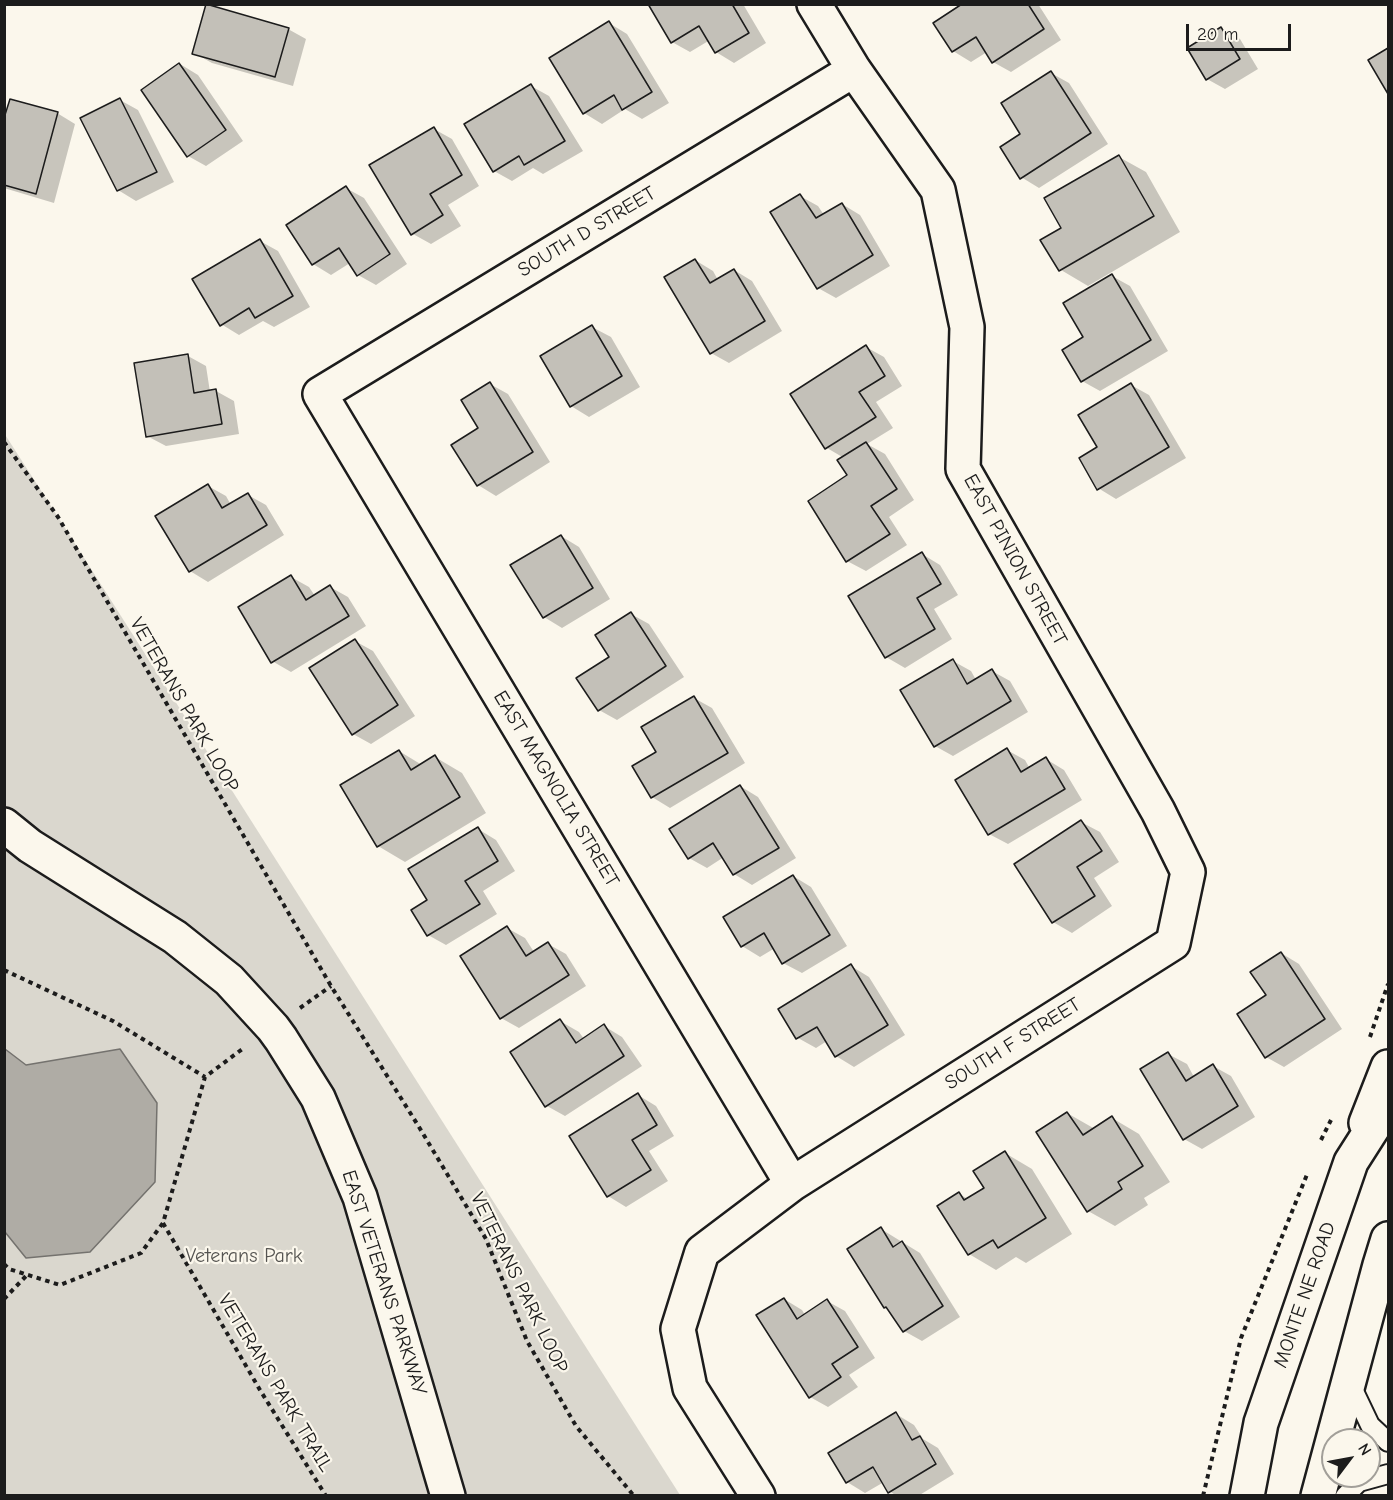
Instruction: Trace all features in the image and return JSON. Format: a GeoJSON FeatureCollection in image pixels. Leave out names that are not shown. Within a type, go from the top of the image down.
{"type":"FeatureCollection","features":[{"type":"Feature","properties":{"kind":"street","name":"EAST PINION STREET"},"geometry":{"type":"LineString","coordinates":[[814,4],[854,70],[938,190],[967,327],[963,470],[1158,811],[1188,872]]}},
{"type":"Feature","properties":{"kind":"street","name":"SOUTH D STREET"},"geometry":{"type":"LineString","coordinates":[[320,394],[854,70]]}},
{"type":"Feature","properties":{"kind":"street","name":"EAST MAGNOLIA STREET"},"geometry":{"type":"LineString","coordinates":[[320,394],[792,1184]]}},
{"type":"Feature","properties":{"kind":"street","name":"EAST VETERANS PARKWAY"},"geometry":{"type":"LineString","coordinates":[[4,825],[30,846],[175,937],[229,980],[281,1039],[318,1098],[360,1197],[448,1496]]}},
{"type":"Feature","properties":{"kind":"street","name":"SOUTH F STREET"},"geometry":{"type":"LineString","coordinates":[[758,1496],[690,1388],[678,1329],[702,1252],[792,1184],[1173,943],[1188,872]]}},
{"type":"Feature","properties":{"kind":"street"},"geometry":{"type":"LineString","coordinates":[[1351,1162],[1389,1067]]}},
{"type":"Feature","properties":{"kind":"street","name":"MONTE NE ROAD"},"geometry":{"type":"LineString","coordinates":[[1246,1496],[1261,1423],[1351,1162],[1389,1104]]}},
{"type":"Feature","properties":{"kind":"street"},"geometry":{"type":"LineString","coordinates":[[1318,1496],[1389,1239]]}},
{"type":"Feature","properties":{"kind":"lane"},"geometry":{"type":"LineString","coordinates":[[1349,1380],[1371,1425],[1389,1442]]}},
{"type":"Feature","properties":{"kind":"lane"},"geometry":{"type":"LineString","coordinates":[[1345,1496],[1359,1482],[1389,1474]]}},
{"type":"Feature","properties":{"kind":"path","name":"VETERANS PARK LOOP"},"geometry":{"type":"LineString","coordinates":[[4,442],[58,517],[331,986],[486,1239],[527,1341],[576,1426],[634,1496]]}},
{"type":"Feature","properties":{"kind":"path"},"geometry":{"type":"LineString","coordinates":[[4,970],[113,1021],[205,1077]]}},
{"type":"Feature","properties":{"kind":"path"},"geometry":{"type":"LineString","coordinates":[[293,1014],[331,986]]}},
{"type":"Feature","properties":{"kind":"path"},"geometry":{"type":"LineString","coordinates":[[4,1264],[9,1269],[60,1285],[141,1253],[163,1223],[205,1077],[253,1041]]}},
{"type":"Feature","properties":{"kind":"path","name":"VETERANS PARK TRAIL"},"geometry":{"type":"LineString","coordinates":[[163,1223],[260,1390],[326,1496]]}},
{"type":"Feature","properties":{"kind":"path"},"geometry":{"type":"LineString","coordinates":[[4,1299],[27,1275]]}},
{"type":"Feature","properties":{"kind":"green space","name":"Veterans Park"},"geometry":{"type":"Polygon","coordinates":[[[4,433],[58,517],[680,1495],[5,1495],[4,433]]]}},
{"type":"Feature","properties":{"kind":"shaded area"},"geometry":{"type":"Polygon","coordinates":[[[5,1049],[26,1065],[120,1049],[157,1103],[155,1182],[90,1252],[26,1258],[5,1232],[5,1049]]]}},
{"type":"Feature","properties":{"kind":"building"},"geometry":{"type":"Polygon","coordinates":[[[206,4],[289,28],[275,77],[192,54],[206,4]]]}},
{"type":"Feature","properties":{"kind":"building"},"geometry":{"type":"Polygon","coordinates":[[[648,4],[732,4],[749,33],[715,53],[699,26],[671,43],[648,4]]]}},
{"type":"Feature","properties":{"kind":"building"},"geometry":{"type":"Polygon","coordinates":[[[962,4],[1028,4],[1044,29],[992,63],[976,37],[952,52],[933,23],[962,4]]]}},
{"type":"Feature","properties":{"kind":"building"},"geometry":{"type":"Polygon","coordinates":[[[609,21],[652,92],[622,110],[614,95],[583,114],[549,58],[609,21]]]}},
{"type":"Feature","properties":{"kind":"building"},"geometry":{"type":"Polygon","coordinates":[[[1221,27],[1240,59],[1206,80],[1187,48],[1221,27]]]}},
{"type":"Feature","properties":{"kind":"building"},"geometry":{"type":"Polygon","coordinates":[[[1388,48],[1388,94],[1368,60],[1388,48]]]}},
{"type":"Feature","properties":{"kind":"building"},"geometry":{"type":"Polygon","coordinates":[[[179,63],[226,130],[187,157],[141,90],[179,63]]]}},
{"type":"Feature","properties":{"kind":"building"},"geometry":{"type":"Polygon","coordinates":[[[1051,71],[1091,133],[1020,179],[1000,147],[1020,134],[1001,103],[1051,71]]]}},
{"type":"Feature","properties":{"kind":"building"},"geometry":{"type":"Polygon","coordinates":[[[531,84],[565,141],[524,165],[519,156],[493,172],[464,124],[531,84]]]}},
{"type":"Feature","properties":{"kind":"building"},"geometry":{"type":"Polygon","coordinates":[[[120,98],[157,172],[117,191],[80,118],[120,98]]]}},
{"type":"Feature","properties":{"kind":"building"},"geometry":{"type":"Polygon","coordinates":[[[10,99],[58,112],[36,194],[4,185],[4,118],[10,99]]]}},
{"type":"Feature","properties":{"kind":"building"},"geometry":{"type":"Polygon","coordinates":[[[434,127],[462,175],[430,194],[443,215],[411,235],[369,165],[434,127]]]}},
{"type":"Feature","properties":{"kind":"building"},"geometry":{"type":"Polygon","coordinates":[[[1119,155],[1154,216],[1059,271],[1040,240],[1061,228],[1044,198],[1119,155]]]}},
{"type":"Feature","properties":{"kind":"building"},"geometry":{"type":"Polygon","coordinates":[[[346,186],[390,254],[357,276],[339,248],[312,265],[286,225],[346,186]]]}},
{"type":"Feature","properties":{"kind":"building"},"geometry":{"type":"Polygon","coordinates":[[[800,194],[816,218],[842,203],[873,255],[817,289],[770,212],[800,194]]]}},
{"type":"Feature","properties":{"kind":"building"},"geometry":{"type":"Polygon","coordinates":[[[260,239],[293,296],[255,318],[249,308],[220,326],[192,279],[260,239]]]}},
{"type":"Feature","properties":{"kind":"building"},"geometry":{"type":"Polygon","coordinates":[[[695,259],[710,283],[734,269],[765,321],[710,354],[664,277],[695,259]]]}},
{"type":"Feature","properties":{"kind":"building"},"geometry":{"type":"Polygon","coordinates":[[[1112,274],[1151,340],[1081,382],[1062,350],[1083,337],[1063,303],[1112,274]]]}},
{"type":"Feature","properties":{"kind":"building"},"geometry":{"type":"Polygon","coordinates":[[[592,325],[622,376],[570,407],[540,356],[592,325]]]}},
{"type":"Feature","properties":{"kind":"building"},"geometry":{"type":"Polygon","coordinates":[[[866,345],[885,376],[859,392],[876,417],[825,449],[790,394],[866,345]]]}},
{"type":"Feature","properties":{"kind":"building"},"geometry":{"type":"Polygon","coordinates":[[[188,354],[194,393],[216,389],[222,424],[146,437],[134,363],[188,354]]]}},
{"type":"Feature","properties":{"kind":"building"},"geometry":{"type":"Polygon","coordinates":[[[490,382],[533,452],[477,486],[451,445],[478,428],[461,400],[490,382]]]}},
{"type":"Feature","properties":{"kind":"building"},"geometry":{"type":"Polygon","coordinates":[[[1131,383],[1169,447],[1097,490],[1079,458],[1097,447],[1078,415],[1131,383]]]}},
{"type":"Feature","properties":{"kind":"building"},"geometry":{"type":"Polygon","coordinates":[[[866,442],[897,489],[871,506],[890,534],[846,562],[808,501],[847,475],[837,460],[866,442]]]}},
{"type":"Feature","properties":{"kind":"building"},"geometry":{"type":"Polygon","coordinates":[[[208,484],[222,508],[248,493],[267,525],[189,572],[155,516],[208,484]]]}},
{"type":"Feature","properties":{"kind":"building"},"geometry":{"type":"Polygon","coordinates":[[[561,535],[593,588],[543,618],[510,565],[561,535]]]}},
{"type":"Feature","properties":{"kind":"building"},"geometry":{"type":"Polygon","coordinates":[[[922,552],[941,584],[917,598],[935,629],[885,658],[848,596],[922,552]]]}},
{"type":"Feature","properties":{"kind":"building"},"geometry":{"type":"Polygon","coordinates":[[[291,575],[306,600],[330,585],[349,616],[271,663],[238,607],[291,575]]]}},
{"type":"Feature","properties":{"kind":"building"},"geometry":{"type":"Polygon","coordinates":[[[631,612],[666,666],[598,711],[576,678],[609,657],[595,635],[631,612]]]}},
{"type":"Feature","properties":{"kind":"building"},"geometry":{"type":"Polygon","coordinates":[[[355,639],[398,705],[352,735],[309,668],[355,639]]]}},
{"type":"Feature","properties":{"kind":"building"},"geometry":{"type":"Polygon","coordinates":[[[953,659],[967,684],[992,669],[1011,701],[934,747],[900,690],[953,659]]]}},
{"type":"Feature","properties":{"kind":"building"},"geometry":{"type":"Polygon","coordinates":[[[694,696],[728,753],[651,798],[632,766],[656,752],[641,727],[694,696]]]}},
{"type":"Feature","properties":{"kind":"building"},"geometry":{"type":"Polygon","coordinates":[[[1007,748],[1021,772],[1046,757],[1065,789],[988,835],[955,780],[1007,748]]]}},
{"type":"Feature","properties":{"kind":"building"},"geometry":{"type":"Polygon","coordinates":[[[399,750],[411,770],[435,755],[460,797],[377,847],[340,785],[399,750]]]}},
{"type":"Feature","properties":{"kind":"building"},"geometry":{"type":"Polygon","coordinates":[[[740,785],[779,848],[733,875],[713,843],[688,859],[669,829],[740,785]]]}},
{"type":"Feature","properties":{"kind":"building"},"geometry":{"type":"Polygon","coordinates":[[[1081,820],[1102,851],[1077,867],[1095,896],[1052,923],[1014,864],[1081,820]]]}},
{"type":"Feature","properties":{"kind":"building"},"geometry":{"type":"Polygon","coordinates":[[[478,827],[498,861],[465,881],[480,904],[427,936],[411,910],[427,900],[408,869],[478,827]]]}},
{"type":"Feature","properties":{"kind":"building"},"geometry":{"type":"Polygon","coordinates":[[[793,875],[830,935],[782,964],[764,933],[741,947],[723,917],[793,875]]]}},
{"type":"Feature","properties":{"kind":"building"},"geometry":{"type":"Polygon","coordinates":[[[507,926],[526,956],[548,942],[569,975],[500,1019],[460,956],[507,926]]]}},
{"type":"Feature","properties":{"kind":"building"},"geometry":{"type":"Polygon","coordinates":[[[1281,952],[1325,1019],[1265,1058],[1237,1014],[1266,995],[1250,972],[1281,952]]]}},
{"type":"Feature","properties":{"kind":"building"},"geometry":{"type":"Polygon","coordinates":[[[851,964],[888,1025],[835,1057],[817,1027],[796,1039],[778,1009],[851,964]]]}},
{"type":"Feature","properties":{"kind":"building"},"geometry":{"type":"Polygon","coordinates":[[[560,1019],[576,1043],[604,1024],[624,1056],[545,1107],[510,1052],[560,1019]]]}},
{"type":"Feature","properties":{"kind":"building"},"geometry":{"type":"Polygon","coordinates":[[[1168,1052],[1186,1081],[1213,1064],[1238,1106],[1183,1140],[1140,1069],[1168,1052]]]}},
{"type":"Feature","properties":{"kind":"building"},"geometry":{"type":"Polygon","coordinates":[[[638,1093],[657,1125],[632,1140],[651,1170],[607,1197],[569,1136],[638,1093]]]}},
{"type":"Feature","properties":{"kind":"building"},"geometry":{"type":"Polygon","coordinates":[[[1067,1112],[1083,1135],[1112,1116],[1143,1166],[1118,1182],[1122,1189],[1087,1212],[1036,1132],[1067,1112]]]}},
{"type":"Feature","properties":{"kind":"building"},"geometry":{"type":"Polygon","coordinates":[[[1005,1151],[1046,1218],[998,1248],[993,1240],[968,1255],[937,1206],[959,1192],[964,1200],[984,1188],[973,1171],[1005,1151]]]}},
{"type":"Feature","properties":{"kind":"building"},"geometry":{"type":"Polygon","coordinates":[[[881,1227],[893,1247],[902,1241],[943,1306],[903,1332],[886,1307],[884,1308],[847,1249],[881,1227]]]}},
{"type":"Feature","properties":{"kind":"building"},"geometry":{"type":"Polygon","coordinates":[[[784,1298],[797,1319],[827,1299],[858,1347],[832,1364],[841,1377],[809,1398],[756,1315],[784,1298]]]}},
{"type":"Feature","properties":{"kind":"building"},"geometry":{"type":"Polygon","coordinates":[[[896,1412],[912,1440],[920,1436],[936,1464],[888,1493],[873,1467],[846,1483],[828,1453],[896,1412]]]}}]}
